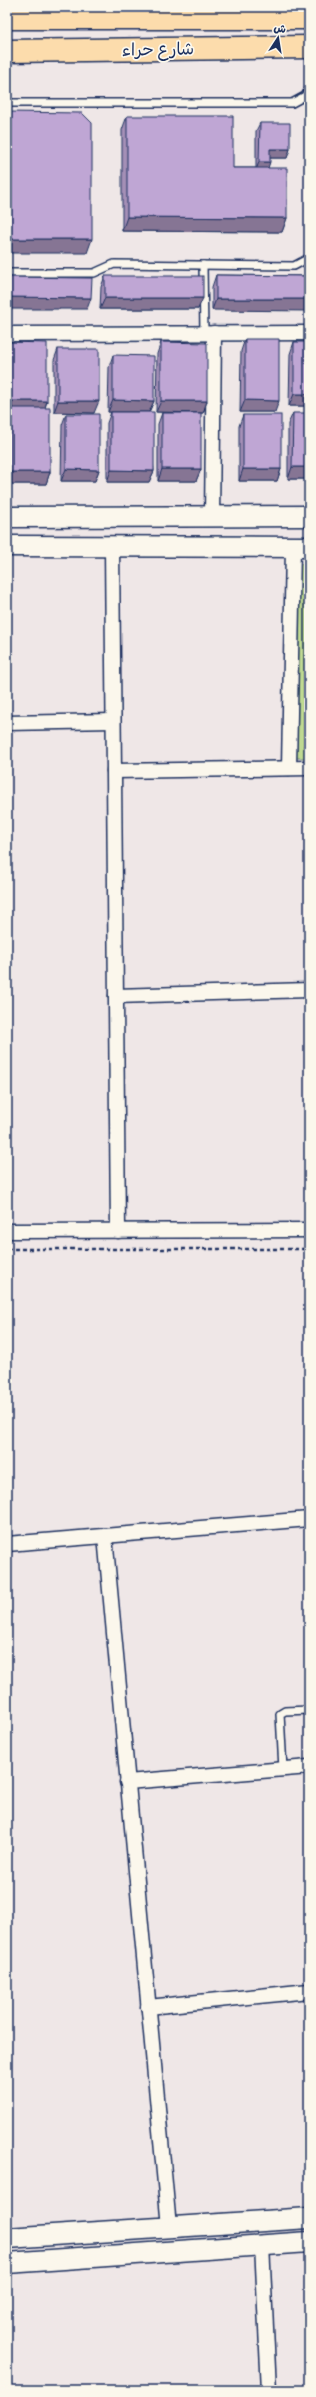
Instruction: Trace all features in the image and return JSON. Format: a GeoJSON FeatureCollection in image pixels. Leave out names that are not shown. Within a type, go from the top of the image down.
{"type":"FeatureCollection","features":[{"type":"Feature","properties":{"kind":"main road","name":"شارع حراء"},"geometry":{"type":"LineString","coordinates":[[7,18],[309,18]]}},
{"type":"Feature","properties":{"kind":"main road","name":"شارع حراء"},"geometry":{"type":"LineString","coordinates":[[7,51],[309,47]]}},
{"type":"Feature","properties":{"kind":"street"},"geometry":{"type":"LineString","coordinates":[[209,333],[212,518]]}},
{"type":"Feature","properties":{"kind":"street"},"geometry":{"type":"LineString","coordinates":[[7,334],[309,333]]}},
{"type":"Feature","properties":{"kind":"street"},"geometry":{"type":"LineString","coordinates":[[7,517],[212,518],[309,516]]}},
{"type":"Feature","properties":{"kind":"street"},"geometry":{"type":"LineString","coordinates":[[7,546],[301,547],[289,768]]}},
{"type":"Feature","properties":{"kind":"street"},"geometry":{"type":"LineString","coordinates":[[112,546],[118,1231]]}},
{"type":"Feature","properties":{"kind":"street"},"geometry":{"type":"LineString","coordinates":[[7,723],[114,721]]}},
{"type":"Feature","properties":{"kind":"street"},"geometry":{"type":"LineString","coordinates":[[114,771],[309,768]]}},
{"type":"Feature","properties":{"kind":"street"},"geometry":{"type":"LineString","coordinates":[[116,996],[309,990]]}},
{"type":"Feature","properties":{"kind":"street"},"geometry":{"type":"LineString","coordinates":[[7,1231],[309,1230]]}},
{"type":"Feature","properties":{"kind":"street"},"geometry":{"type":"LineString","coordinates":[[7,1544],[309,1519]]}},
{"type":"Feature","properties":{"kind":"street"},"geometry":{"type":"LineString","coordinates":[[105,1536],[169,2227]]}},
{"type":"Feature","properties":{"kind":"street"},"geometry":{"type":"LineString","coordinates":[[128,1782],[309,1767]]}},
{"type":"Feature","properties":{"kind":"street"},"geometry":{"type":"LineString","coordinates":[[148,2007],[309,1991]]}},
{"type":"Feature","properties":{"kind":"street"},"geometry":{"type":"LineString","coordinates":[[7,2238],[309,2218]]}},
{"type":"Feature","properties":{"kind":"street"},"geometry":{"type":"LineString","coordinates":[[7,2263],[309,2242]]}},
{"type":"Feature","properties":{"kind":"street"},"geometry":{"type":"LineString","coordinates":[[262,2245],[269,2390]]}},
{"type":"Feature","properties":{"kind":"lane"},"geometry":{"type":"LineString","coordinates":[[7,103],[292,102],[305,96],[309,89]]}},
{"type":"Feature","properties":{"kind":"lane"},"geometry":{"type":"LineString","coordinates":[[7,273],[94,273],[114,264],[294,266],[309,258]]}},
{"type":"Feature","properties":{"kind":"lane"},"geometry":{"type":"LineString","coordinates":[[203,265],[209,333]]}},
{"type":"Feature","properties":{"kind":"lane"},"geometry":{"type":"LineString","coordinates":[[282,1769],[280,1714],[285,1711],[309,1710]]}},
{"type":"Feature","properties":{"kind":"path"},"geometry":{"type":"LineString","coordinates":[[7,1249],[309,1249]]}},
{"type":"Feature","properties":{"kind":"green space"},"geometry":{"type":"Polygon","coordinates":[[[301,564],[309,564],[309,758],[297,758],[292,751],[294,569],[301,564]]]}},
{"type":"Feature","properties":{"kind":"building"},"geometry":{"type":"Polygon","coordinates":[[[7,112],[82,113],[92,123],[92,239],[7,239],[7,112]]]}},
{"type":"Feature","properties":{"kind":"building"},"geometry":{"type":"Polygon","coordinates":[[[127,116],[233,116],[233,168],[287,168],[287,218],[127,217],[127,116]]]}},
{"type":"Feature","properties":{"kind":"building"},"geometry":{"type":"Polygon","coordinates":[[[260,123],[290,123],[290,149],[270,149],[270,162],[259,162],[260,123]]]}},
{"type":"Feature","properties":{"kind":"building"},"geometry":{"type":"Polygon","coordinates":[[[216,275],[309,276],[309,299],[216,299],[216,275]]]}},
{"type":"Feature","properties":{"kind":"building"},"geometry":{"type":"Polygon","coordinates":[[[105,276],[203,276],[203,298],[105,298],[105,276]]]}},
{"type":"Feature","properties":{"kind":"building"},"geometry":{"type":"Polygon","coordinates":[[[7,277],[92,278],[91,298],[7,297],[7,277]]]}},
{"type":"Feature","properties":{"kind":"building"},"geometry":{"type":"Polygon","coordinates":[[[245,339],[279,339],[279,401],[245,400],[245,339]]]}},
{"type":"Feature","properties":{"kind":"building"},"geometry":{"type":"Polygon","coordinates":[[[7,342],[47,343],[47,401],[7,401],[7,342]]]}},
{"type":"Feature","properties":{"kind":"building"},"geometry":{"type":"Polygon","coordinates":[[[161,342],[207,343],[207,401],[161,401],[161,342]]]}},
{"type":"Feature","properties":{"kind":"building"},"geometry":{"type":"Polygon","coordinates":[[[294,342],[309,342],[309,394],[294,394],[294,342]]]}},
{"type":"Feature","properties":{"kind":"building"},"geometry":{"type":"Polygon","coordinates":[[[58,349],[99,349],[99,401],[58,401],[58,349]]]}},
{"type":"Feature","properties":{"kind":"building"},"geometry":{"type":"Polygon","coordinates":[[[113,355],[154,356],[154,401],[113,400],[113,355]]]}},
{"type":"Feature","properties":{"kind":"building"},"geometry":{"type":"Polygon","coordinates":[[[10,408],[50,408],[50,472],[10,472],[10,408]]]}},
{"type":"Feature","properties":{"kind":"building"},"geometry":{"type":"Polygon","coordinates":[[[111,412],[154,412],[154,471],[111,470],[111,412]]]}},
{"type":"Feature","properties":{"kind":"building"},"geometry":{"type":"Polygon","coordinates":[[[162,413],[201,413],[201,469],[162,469],[162,413]]]}},
{"type":"Feature","properties":{"kind":"building"},"geometry":{"type":"Polygon","coordinates":[[[293,413],[309,413],[309,467],[292,467],[293,413]]]}},
{"type":"Feature","properties":{"kind":"building"},"geometry":{"type":"Polygon","coordinates":[[[66,414],[99,414],[99,470],[66,469],[66,414]]]}},
{"type":"Feature","properties":{"kind":"building"},"geometry":{"type":"Polygon","coordinates":[[[243,415],[281,415],[281,469],[243,469],[243,415]]]}}]}
